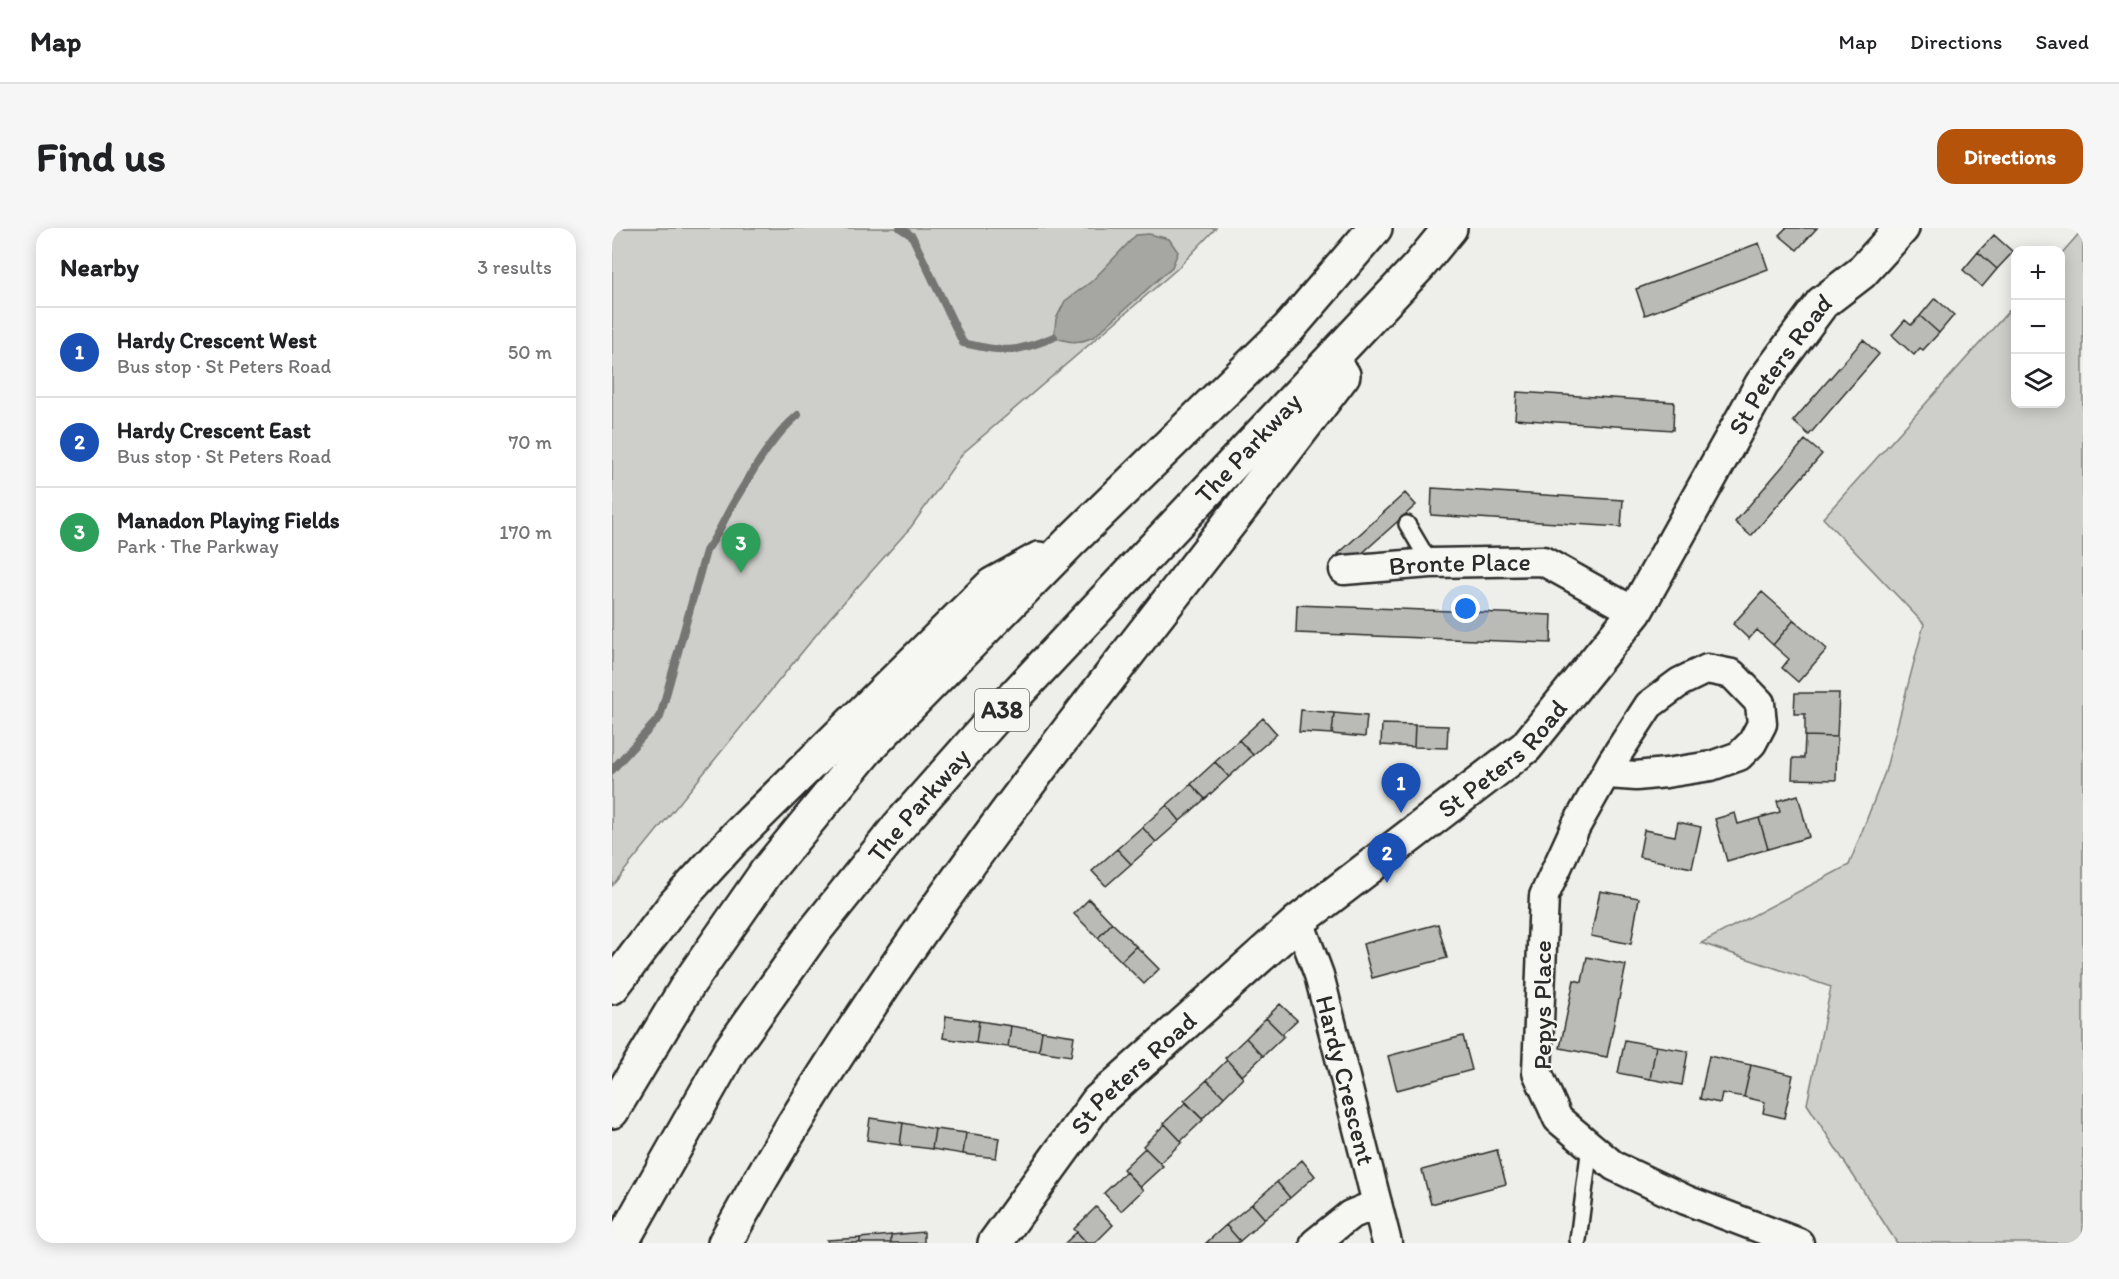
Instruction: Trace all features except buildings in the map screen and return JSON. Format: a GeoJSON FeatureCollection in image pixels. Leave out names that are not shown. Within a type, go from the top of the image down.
{"type":"FeatureCollection","features":[{"type":"Feature","properties":{"kind":"main road","name":"A38"},"geometry":{"type":"LineString","coordinates":[[612,1111],[689,983],[767,871],[868,748],[1070,542],[1289,328],[1375,228]]}},
{"type":"Feature","properties":{"kind":"main road","name":"The Parkway"},"geometry":{"type":"LineString","coordinates":[[621,1243],[731,1049],[814,932],[898,827],[1006,705],[1418,267],[1450,228]]}},
{"type":"Feature","properties":{"kind":"main road","name":"A38"},"geometry":{"type":"LineString","coordinates":[[724,1243],[833,1063],[895,968],[978,849],[1260,485],[1454,228]]}},
{"type":"Feature","properties":{"kind":"main road","name":"St Peters Road"},"geometry":{"type":"LineString","coordinates":[[995,1243],[1098,1101],[1299,921],[1526,747],[1635,612],[1762,384],[1822,303],[1861,273],[1902,228]]}},
{"type":"Feature","properties":{"kind":"main road","name":"A38"},"geometry":{"type":"LineString","coordinates":[[612,987],[675,904],[737,836],[992,585],[1070,542]]}},
{"type":"Feature","properties":{"kind":"street","name":"Bronte Place"},"geometry":{"type":"LineString","coordinates":[[1344,570],[1430,563],[1543,561],[1635,612]]}},
{"type":"Feature","properties":{"kind":"street","name":"Pepys Place"},"geometry":{"type":"LineString","coordinates":[[1608,774],[1636,776],[1666,773],[1711,766],[1739,756],[1752,743],[1762,724],[1760,703],[1732,674],[1707,669],[1680,682],[1649,705],[1612,762],[1608,774],[1576,826],[1544,896],[1537,1072],[1558,1119],[1614,1166],[1676,1195],[1799,1243]]}},
{"type":"Feature","properties":{"kind":"street","name":"Hardy Crescent"},"geometry":{"type":"LineString","coordinates":[[1299,921],[1319,975],[1387,1243]]}},
{"type":"Feature","properties":{"kind":"street"},"geometry":{"type":"LineString","coordinates":[[1314,1243],[1350,1215],[1377,1204]]}},
{"type":"Feature","properties":{"kind":"lane"},"geometry":{"type":"LineString","coordinates":[[1407,524],[1430,563]]}},
{"type":"Feature","properties":{"kind":"lane"},"geometry":{"type":"LineString","coordinates":[[1578,1240],[1590,1146]]}},
{"type":"Feature","properties":{"kind":"shaded area"},"geometry":{"type":"Polygon","coordinates":[[[612,228],[1216,228],[1177,269],[963,453],[911,527],[829,619],[612,886],[612,228]]]}},
{"type":"Feature","properties":{"kind":"shaded area"},"geometry":{"type":"Polygon","coordinates":[[[2083,229],[2083,1243],[1897,1243],[1807,1104],[1831,987],[1701,943],[1849,865],[1885,772],[1924,624],[1823,518],[2011,308],[2011,408],[2065,408],[2065,249],[2083,229]]]}},
{"type":"Feature","properties":{"kind":"shaded area"},"geometry":{"type":"Polygon","coordinates":[[[1149,234],[1169,239],[1178,252],[1172,267],[1095,336],[1074,342],[1054,337],[1056,319],[1065,301],[1092,281],[1136,235],[1149,234]]]}},
{"type":"Feature","properties":{"kind":"waterway"},"geometry":{"type":"LineString","coordinates":[[900,228],[912,236],[963,343],[1009,350],[1054,337]]}},
{"type":"Feature","properties":{"kind":"waterway"},"geometry":{"type":"LineString","coordinates":[[612,770],[660,717],[706,551],[763,456],[779,434],[798,415]]}},
{"type":"Feature","properties":{"kind":"place","name":"Manadon Playing Fields"},"geometry":{"type":"Point","coordinates":[741,573]}},
{"type":"Feature","properties":{"kind":"place","name":"Hardy Crescent West"},"geometry":{"type":"Point","coordinates":[1401,813]}},
{"type":"Feature","properties":{"kind":"place","name":"Hardy Crescent East"},"geometry":{"type":"Point","coordinates":[1387,883]}}]}
